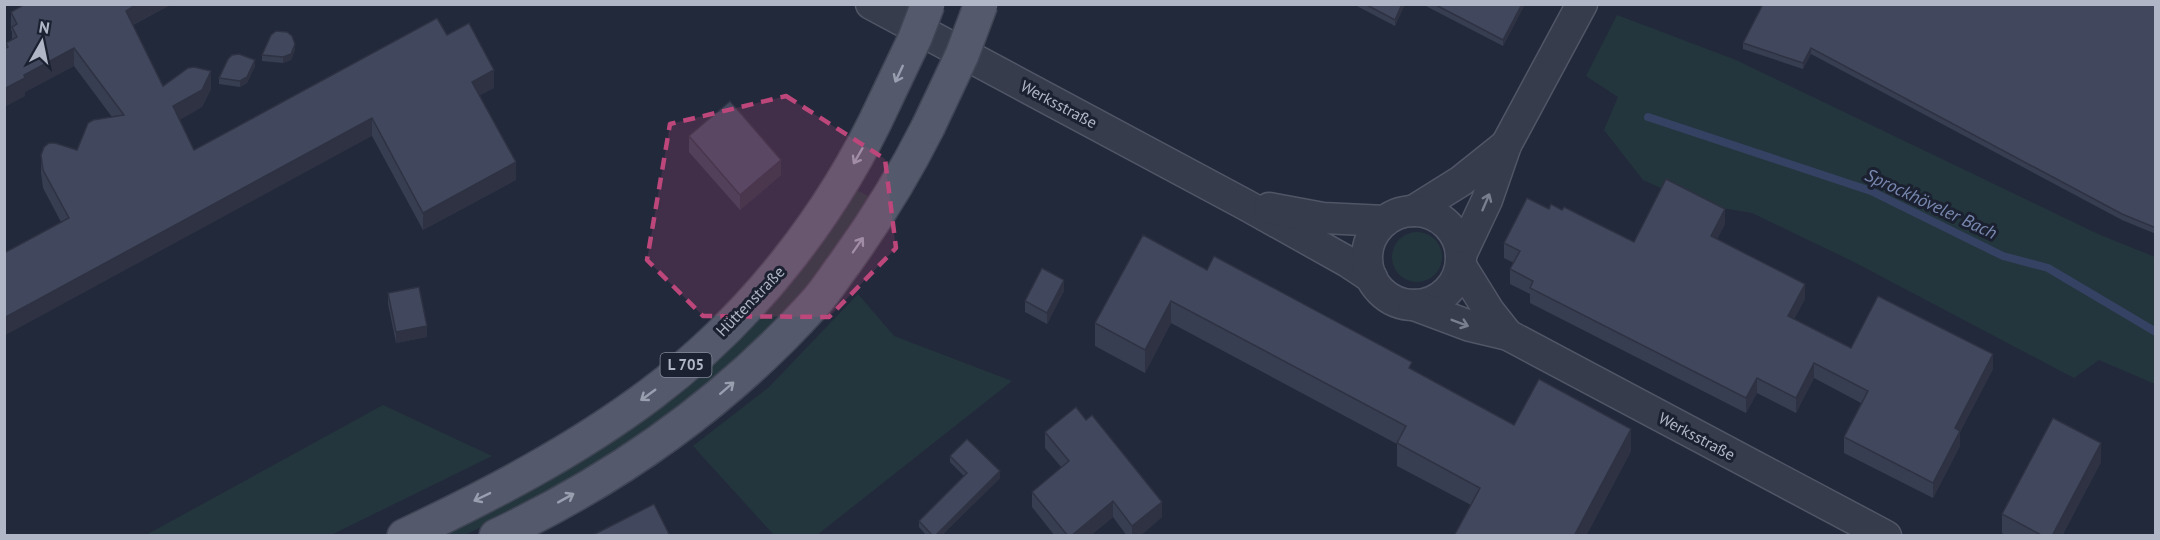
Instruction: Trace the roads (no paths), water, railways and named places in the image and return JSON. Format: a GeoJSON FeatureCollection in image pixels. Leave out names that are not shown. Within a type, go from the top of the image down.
{"type":"FeatureCollection","features":[{"type":"Feature","properties":{"kind":"main road","name":"Hüttenstraße"},"geometry":{"type":"LineString","coordinates":[[404,536],[518,479],[607,425],[652,393],[694,358],[780,272],[857,158],[915,38],[928,4]]}},
{"type":"Feature","properties":{"kind":"main road","name":"L 705"},"geometry":{"type":"LineString","coordinates":[[496,536],[613,472],[699,413],[772,348],[817,302],[898,184],[962,55],[981,4]]}},
{"type":"Feature","properties":{"kind":"street","name":"Werksstraße"},"geometry":{"type":"LineString","coordinates":[[871,4],[1348,262],[1371,278],[1387,297],[1404,304],[1414,305],[1423,304],[1442,296],[1453,285],[1506,145],[1582,4]]}},
{"type":"Feature","properties":{"kind":"street","name":"Werksstraße"},"geometry":{"type":"LineString","coordinates":[[1413,211],[1461,181],[1506,145]]}},
{"type":"Feature","properties":{"kind":"street","name":"Werksstraße"},"geometry":{"type":"LineString","coordinates":[[1246,205],[1323,218],[1385,221],[1396,214],[1413,211],[1428,213],[1446,224],[1458,241],[1461,260],[1489,311],[1508,335]]}},
{"type":"Feature","properties":{"kind":"street"},"geometry":{"type":"LineString","coordinates":[[1371,278],[1367,260],[1369,244],[1372,236],[1385,221]]}},
{"type":"Feature","properties":{"kind":"street","name":"Werksstraße"},"geometry":{"type":"LineString","coordinates":[[1414,305],[1470,327],[1508,335],[1886,536]]}},
{"type":"Feature","properties":{"kind":"waterway","name":"Sprockhöveler Bach"},"geometry":{"type":"LineString","coordinates":[[1648,117],[1871,191],[2003,256],[2048,268],[2156,332]]}}]}
